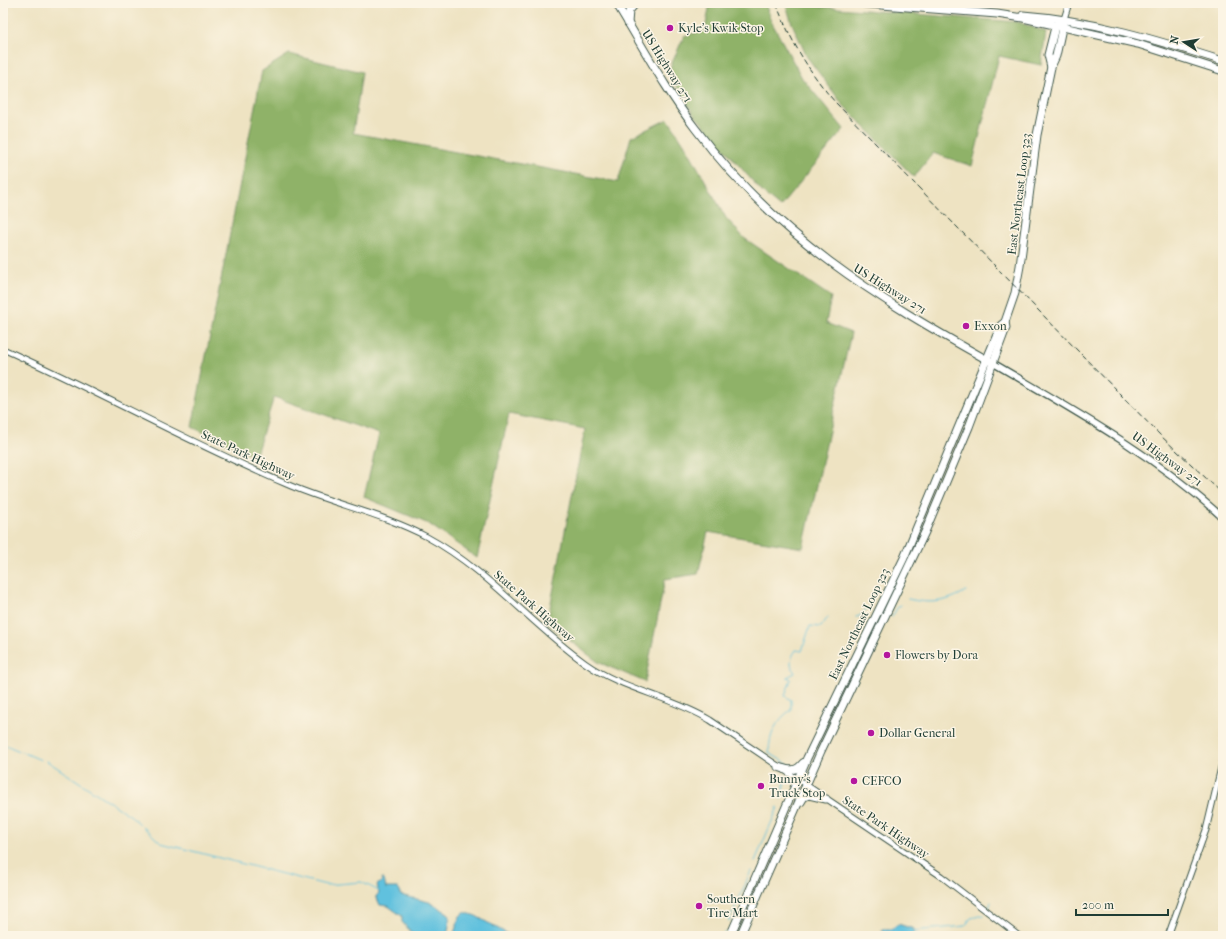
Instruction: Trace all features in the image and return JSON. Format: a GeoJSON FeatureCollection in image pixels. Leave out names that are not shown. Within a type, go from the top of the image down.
{"type":"FeatureCollection","features":[{"type":"Feature","properties":{"kind":"highway","name":"US Highway 271"},"geometry":{"type":"LineString","coordinates":[[616,3],[694,128],[727,168],[761,204],[803,242],[837,268],[889,302],[990,362]]}},
{"type":"Feature","properties":{"kind":"highway"},"geometry":{"type":"LineString","coordinates":[[622,13],[625,9],[636,3]]}},
{"type":"Feature","properties":{"kind":"highway"},"geometry":{"type":"LineString","coordinates":[[628,24],[629,11],[636,3]]}},
{"type":"Feature","properties":{"kind":"highway"},"geometry":{"type":"LineString","coordinates":[[856,3],[997,14],[1044,16],[1064,19],[1141,35],[1223,61]]}},
{"type":"Feature","properties":{"kind":"highway"},"geometry":{"type":"LineString","coordinates":[[997,14],[1138,44],[1223,70]]}},
{"type":"Feature","properties":{"kind":"highway"},"geometry":{"type":"LineString","coordinates":[[1054,26],[1064,19]]}},
{"type":"Feature","properties":{"kind":"highway","name":"East Northeast Loop 323"},"geometry":{"type":"LineString","coordinates":[[730,936],[797,780],[904,558],[961,424],[1006,328],[1005,322],[1019,272],[1032,164],[1051,67],[1056,56],[1064,19]]}},
{"type":"Feature","properties":{"kind":"highway","name":"East Northeast Loop 323"},"geometry":{"type":"LineString","coordinates":[[1051,67],[1048,55],[1054,26]]}},
{"type":"Feature","properties":{"kind":"highway"},"geometry":{"type":"LineString","coordinates":[[1138,44],[1141,35]]}},
{"type":"Feature","properties":{"kind":"highway","name":"East Northeast Loop 323"},"geometry":{"type":"LineString","coordinates":[[742,933],[805,785],[912,562],[969,427],[990,362]]}},
{"type":"Feature","properties":{"kind":"highway"},"geometry":{"type":"LineString","coordinates":[[961,424],[969,427]]}},
{"type":"Feature","properties":{"kind":"highway"},"geometry":{"type":"LineString","coordinates":[[941,472],[949,476]]}},
{"type":"Feature","properties":{"kind":"highway"},"geometry":{"type":"LineString","coordinates":[[904,558],[912,562]]}},
{"type":"Feature","properties":{"kind":"highway"},"geometry":{"type":"LineString","coordinates":[[873,622],[881,626]]}},
{"type":"Feature","properties":{"kind":"highway"},"geometry":{"type":"LineString","coordinates":[[828,714],[836,718]]}},
{"type":"Feature","properties":{"kind":"highway"},"geometry":{"type":"LineString","coordinates":[[778,767],[794,770],[807,758]]}},
{"type":"Feature","properties":{"kind":"highway"},"geometry":{"type":"LineString","coordinates":[[794,812],[803,799],[808,795],[814,795],[826,799]]}},
{"type":"Feature","properties":{"kind":"highway"},"geometry":{"type":"LineString","coordinates":[[770,844],[778,848]]}},
{"type":"Feature","properties":{"kind":"highway"},"geometry":{"type":"LineString","coordinates":[[734,927],[742,933]]}},
{"type":"Feature","properties":{"kind":"main road"},"geometry":{"type":"LineString","coordinates":[[1064,19],[1069,3]]}},
{"type":"Feature","properties":{"kind":"main road","name":"State Park Highway"},"geometry":{"type":"LineString","coordinates":[[3,349],[278,481],[389,520],[432,540],[469,564],[565,648],[592,668],[618,682],[674,702],[699,713],[941,876],[1019,936]]}},
{"type":"Feature","properties":{"kind":"main road","name":"US Highway 271"},"geometry":{"type":"LineString","coordinates":[[990,362],[1137,450],[1189,488],[1223,518]]}},
{"type":"Feature","properties":{"kind":"main road"},"geometry":{"type":"LineString","coordinates":[[1168,936],[1208,824],[1223,759]]}},
{"type":"Feature","properties":{"kind":"green space"},"geometry":{"type":"Polygon","coordinates":[[[710,3],[765,3],[771,21],[802,78],[844,129],[780,207],[763,193],[693,113],[668,72],[684,36],[705,30],[710,3]]]}},
{"type":"Feature","properties":{"kind":"green space"},"geometry":{"type":"Polygon","coordinates":[[[786,4],[1018,22],[1046,32],[1041,65],[999,56],[972,166],[933,153],[914,177],[843,105],[807,57],[791,21],[786,4]]]}},
{"type":"Feature","properties":{"kind":"green space"},"geometry":{"type":"Polygon","coordinates":[[[289,54],[362,72],[353,133],[618,182],[631,137],[668,119],[688,150],[726,218],[744,238],[831,297],[826,323],[851,333],[803,548],[708,532],[698,574],[665,579],[645,682],[598,662],[547,623],[585,429],[509,414],[477,558],[429,524],[364,497],[379,434],[274,397],[255,457],[192,427],[262,71],[289,54]]]}},
{"type":"Feature","properties":{"kind":"water"},"geometry":{"type":"Polygon","coordinates":[[[381,878],[384,880],[386,888],[397,888],[400,890],[400,895],[429,902],[448,913],[450,920],[447,936],[415,936],[402,922],[402,916],[388,906],[380,905],[376,896],[379,893],[377,885],[382,881],[381,878]]]}},
{"type":"Feature","properties":{"kind":"water"},"geometry":{"type":"Polygon","coordinates":[[[464,912],[476,916],[511,936],[453,936],[460,916],[464,912]]]}},
{"type":"Feature","properties":{"kind":"water"},"geometry":{"type":"Polygon","coordinates":[[[898,924],[914,929],[914,936],[885,936],[882,932],[882,929],[892,929],[898,924]]]}},
{"type":"Feature","properties":{"kind":"waterway"},"geometry":{"type":"LineString","coordinates":[[908,599],[931,602],[952,598],[966,591]]}},
{"type":"Feature","properties":{"kind":"waterway"},"geometry":{"type":"LineString","coordinates":[[892,617],[897,608],[901,605]]}},
{"type":"Feature","properties":{"kind":"waterway"},"geometry":{"type":"LineString","coordinates":[[856,617],[860,616],[867,608],[871,609]]}},
{"type":"Feature","properties":{"kind":"waterway"},"geometry":{"type":"LineString","coordinates":[[791,766],[769,753],[770,740],[777,723],[791,710],[791,700],[785,696],[791,679],[787,677],[795,673],[791,664],[792,656],[796,650],[802,651],[810,626],[821,627],[828,617]]}},
{"type":"Feature","properties":{"kind":"waterway"},"geometry":{"type":"LineString","coordinates":[[3,744],[41,760]]}},
{"type":"Feature","properties":{"kind":"waterway"},"geometry":{"type":"LineString","coordinates":[[47,761],[131,816],[161,843],[326,885],[361,882],[379,891]]}},
{"type":"Feature","properties":{"kind":"waterway"},"geometry":{"type":"LineString","coordinates":[[781,799],[785,780]]}},
{"type":"Feature","properties":{"kind":"waterway"},"geometry":{"type":"LineString","coordinates":[[755,861],[778,807]]}},
{"type":"Feature","properties":{"kind":"waterway"},"geometry":{"type":"LineString","coordinates":[[739,899],[751,871]]}},
{"type":"Feature","properties":{"kind":"waterway"},"geometry":{"type":"LineString","coordinates":[[989,908],[991,902]]}},
{"type":"Feature","properties":{"kind":"waterway"},"geometry":{"type":"LineString","coordinates":[[729,921],[737,903]]}},
{"type":"Feature","properties":{"kind":"waterway"},"geometry":{"type":"LineString","coordinates":[[913,931],[965,926],[971,918],[984,915]]}},
{"type":"Feature","properties":{"kind":"waterway"},"geometry":{"type":"LineString","coordinates":[[723,936],[725,932]]}},
{"type":"Feature","properties":{"kind":"railway"},"geometry":{"type":"LineString","coordinates":[[776,3],[787,30],[801,55],[835,102],[1161,436],[1223,494]]}},
{"type":"Feature","properties":{"kind":"place","name":"Kyle's Kwik Stop"},"geometry":{"type":"Point","coordinates":[670,28]}},
{"type":"Feature","properties":{"kind":"place","name":"Exxon"},"geometry":{"type":"Point","coordinates":[966,326]}},
{"type":"Feature","properties":{"kind":"place","name":"Flowers by Dora"},"geometry":{"type":"Point","coordinates":[887,655]}},
{"type":"Feature","properties":{"kind":"place","name":"Dollar General"},"geometry":{"type":"Point","coordinates":[871,733]}},
{"type":"Feature","properties":{"kind":"place","name":"CEFCO"},"geometry":{"type":"Point","coordinates":[854,781]}},
{"type":"Feature","properties":{"kind":"place","name":"Bunny's Truck Stop"},"geometry":{"type":"Point","coordinates":[761,786]}},
{"type":"Feature","properties":{"kind":"place","name":"Southern Tire Mart"},"geometry":{"type":"Point","coordinates":[699,906]}}]}
